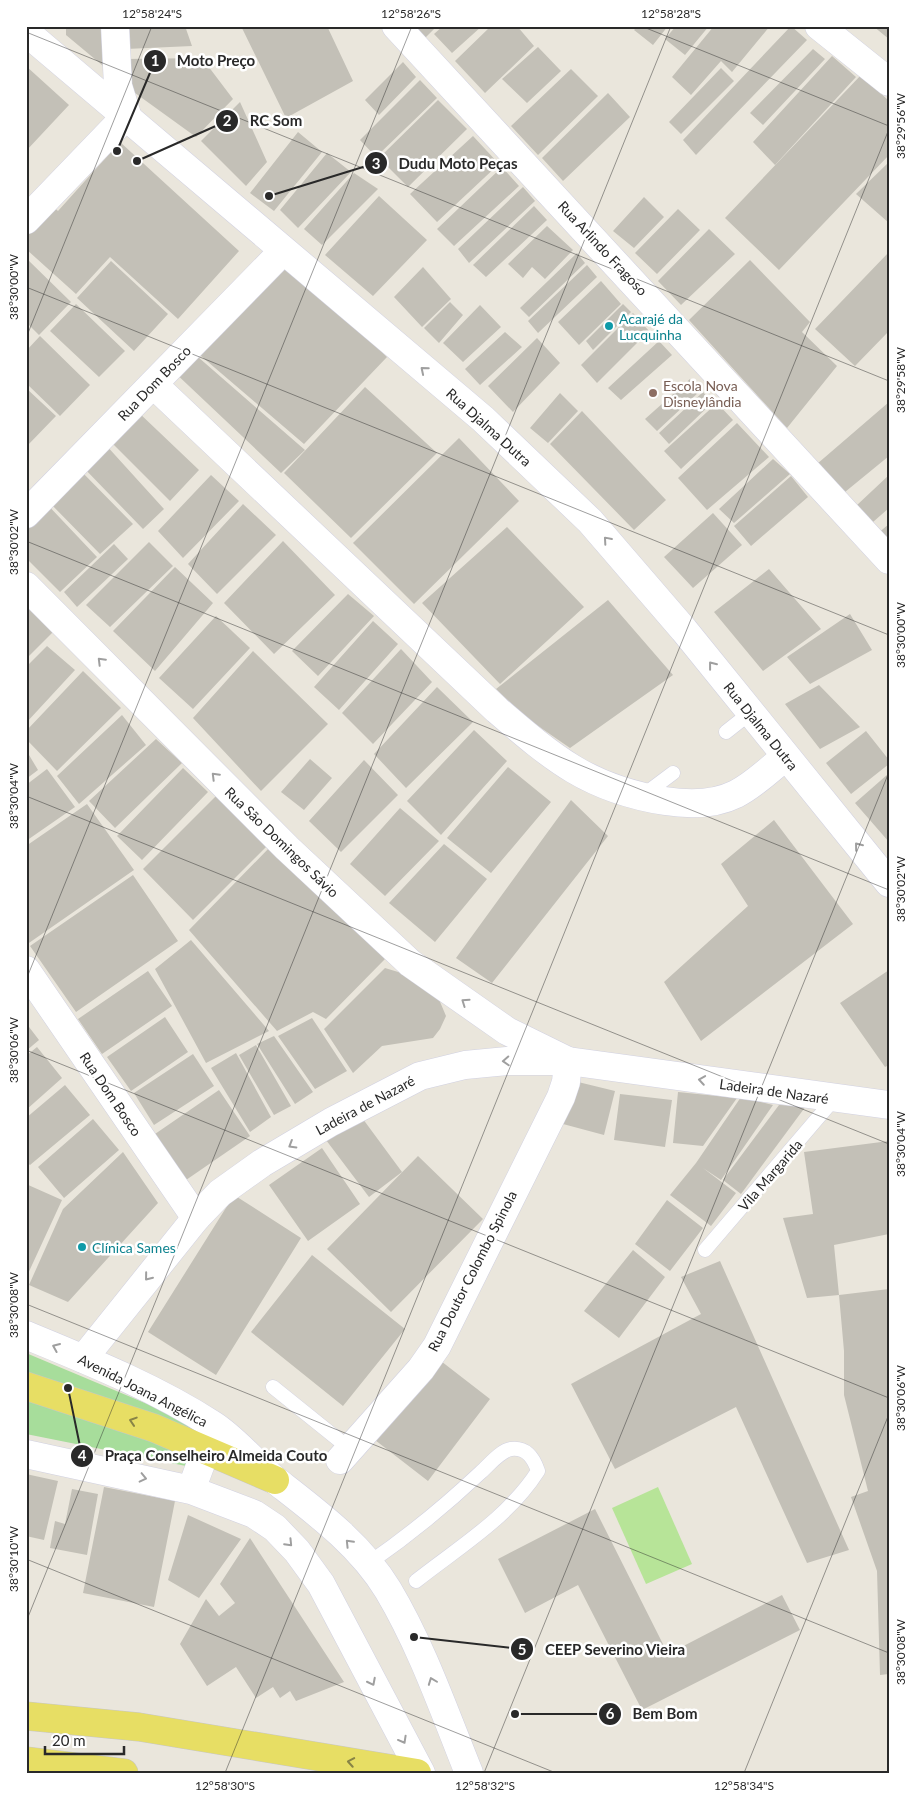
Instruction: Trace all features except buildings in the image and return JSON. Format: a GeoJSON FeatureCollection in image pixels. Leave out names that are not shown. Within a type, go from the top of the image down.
{"type":"FeatureCollection","features":[{"type":"Feature","properties":{"kind":"main road"},"geometry":{"type":"LineString","coordinates":[[26,1386],[154,1428],[275,1480]]}},
{"type":"Feature","properties":{"kind":"main road"},"geometry":{"type":"LineString","coordinates":[[26,1716],[139,1727],[417,1773]]}},
{"type":"Feature","properties":{"kind":"main road"},"geometry":{"type":"LineString","coordinates":[[26,1761],[124,1773]]}},
{"type":"Feature","properties":{"kind":"street"},"geometry":{"type":"LineString","coordinates":[[26,220],[127,115],[118,86],[116,26]]}},
{"type":"Feature","properties":{"kind":"street","name":"Rua Arlindo Fragoso"},"geometry":{"type":"LineString","coordinates":[[396,26],[433,68],[556,197],[889,560]]}},
{"type":"Feature","properties":{"kind":"street"},"geometry":{"type":"LineString","coordinates":[[819,26],[889,82]]}},
{"type":"Feature","properties":{"kind":"street","name":"Rua Djalma Dutra"},"geometry":{"type":"LineString","coordinates":[[26,32],[127,115],[282,251],[483,419],[590,521],[684,630],[889,883]]}},
{"type":"Feature","properties":{"kind":"street","name":"Rua Dom Bosco"},"geometry":{"type":"LineString","coordinates":[[26,514],[282,251]]}},
{"type":"Feature","properties":{"kind":"street"},"geometry":{"type":"LineString","coordinates":[[153,384],[497,710],[549,754],[587,778],[614,790],[641,797],[679,803],[710,803],[737,794],[785,757]]}},
{"type":"Feature","properties":{"kind":"street","name":"Rua São Domingos Sávio"},"geometry":{"type":"LineString","coordinates":[[26,586],[287,848],[410,962],[507,1031],[568,1061]]}},
{"type":"Feature","properties":{"kind":"street","name":"Rua Dom Bosco"},"geometry":{"type":"LineString","coordinates":[[26,970],[196,1218]]}},
{"type":"Feature","properties":{"kind":"street","name":"Ladeira de Nazaré"},"geometry":{"type":"LineString","coordinates":[[83,1359],[196,1218],[220,1192],[262,1163],[331,1122],[420,1076],[465,1065],[506,1060],[568,1061],[834,1099],[889,1105]]}},
{"type":"Feature","properties":{"kind":"street","name":"Rua Doutor Colombo Spinola"},"geometry":{"type":"LineString","coordinates":[[345,1455],[420,1369],[437,1346],[561,1096],[566,1082],[568,1061]]}},
{"type":"Feature","properties":{"kind":"street","name":"Avenida Joana Angélica"},"geometry":{"type":"LineString","coordinates":[[26,1335],[83,1359],[176,1404],[215,1426],[275,1480],[299,1496],[341,1534],[369,1564],[387,1590],[428,1669],[468,1773]]}},
{"type":"Feature","properties":{"kind":"street"},"geometry":{"type":"LineString","coordinates":[[191,1490],[206,1450]]}},
{"type":"Feature","properties":{"kind":"street"},"geometry":{"type":"LineString","coordinates":[[26,1454],[191,1490],[254,1514],[275,1528],[297,1551],[321,1584],[421,1773]]}},
{"type":"Feature","properties":{"kind":"lane"},"geometry":{"type":"LineString","coordinates":[[726,732],[750,713]]}},
{"type":"Feature","properties":{"kind":"lane"},"geometry":{"type":"LineString","coordinates":[[641,797],[673,772]]}},
{"type":"Feature","properties":{"kind":"lane","name":"Vila Margarida"},"geometry":{"type":"LineString","coordinates":[[705,1250],[834,1099]]}},
{"type":"Feature","properties":{"kind":"lane"},"geometry":{"type":"LineString","coordinates":[[273,1387],[345,1455]]}},
{"type":"Feature","properties":{"kind":"lane"},"geometry":{"type":"LineString","coordinates":[[369,1564],[457,1495],[495,1459],[511,1449],[525,1451],[534,1460],[538,1471],[520,1496],[482,1531],[416,1581]]}},
{"type":"Feature","properties":{"kind":"green space"},"geometry":{"type":"Polygon","coordinates":[[[26,1353],[195,1424],[186,1466],[26,1434],[26,1353]]]}},
{"type":"Feature","properties":{"kind":"green space"},"geometry":{"type":"Polygon","coordinates":[[[658,1487],[692,1564],[646,1584],[612,1508],[658,1487]]]}},
{"type":"Feature","properties":{"kind":"place","name":"Moto Preço"},"geometry":{"type":"Point","coordinates":[117,151]}},
{"type":"Feature","properties":{"kind":"place","name":"RC Som"},"geometry":{"type":"Point","coordinates":[137,161]}},
{"type":"Feature","properties":{"kind":"place","name":"Dudu Moto Peças"},"geometry":{"type":"Point","coordinates":[269,196]}},
{"type":"Feature","properties":{"kind":"place","name":"Acarajé da Lucquinha"},"geometry":{"type":"Point","coordinates":[609,326]}},
{"type":"Feature","properties":{"kind":"place","name":"Escola Nova Disneylândia"},"geometry":{"type":"Point","coordinates":[653,393]}},
{"type":"Feature","properties":{"kind":"place","name":"Clínica Sames"},"geometry":{"type":"Point","coordinates":[82,1247]}},
{"type":"Feature","properties":{"kind":"place","name":"Praça Conselheiro Almeida Couto"},"geometry":{"type":"Point","coordinates":[68,1388]}},
{"type":"Feature","properties":{"kind":"place","name":"CEEP Severino Vieira"},"geometry":{"type":"Point","coordinates":[414,1637]}},
{"type":"Feature","properties":{"kind":"place","name":"Bem Bom"},"geometry":{"type":"Point","coordinates":[515,1714]}}]}
